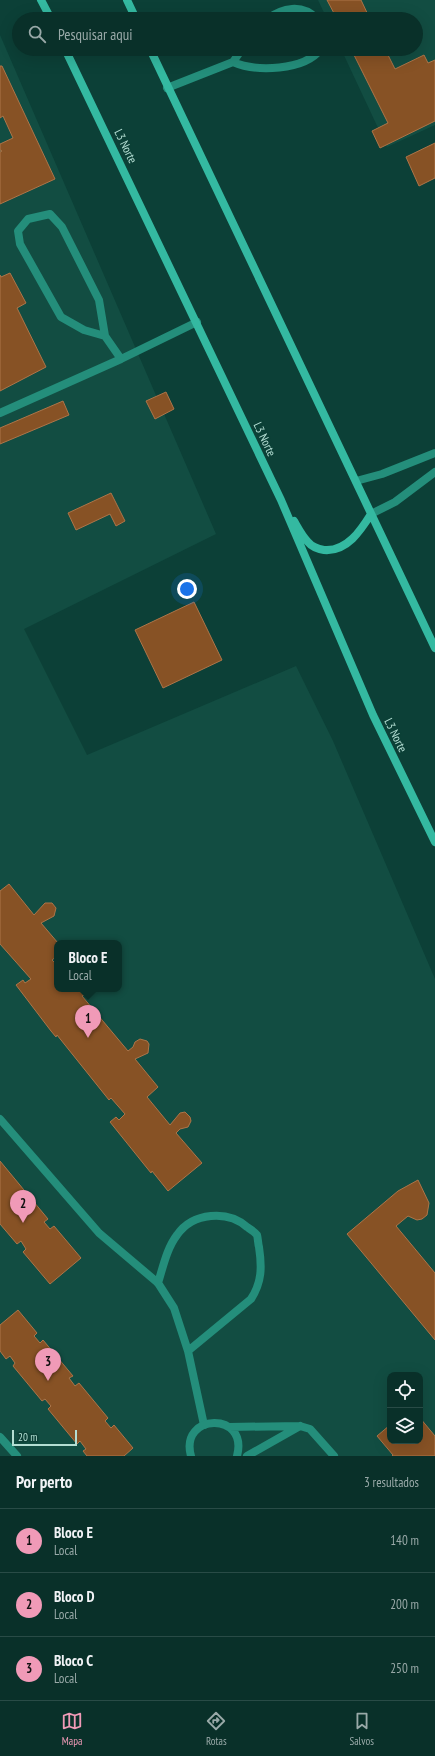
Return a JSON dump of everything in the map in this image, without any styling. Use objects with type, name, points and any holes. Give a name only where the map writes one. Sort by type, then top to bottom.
[{"type":"main road","points":[[41,0],[47,12]]},
{"type":"main road","points":[[127,0],[133,12]]},
{"type":"main road","name":"L3 Norte","points":[[68,56],[281,500],[373,714],[435,842]]},
{"type":"main road","points":[[153,56],[435,648]]},
{"type":"main road","points":[[281,500],[308,543],[322,550],[336,549],[346,545],[360,531],[371,514]]},
{"type":"street","points":[[288,0],[292,8]]},
{"type":"street","points":[[277,12],[292,8],[307,12]]},
{"type":"street","points":[[167,88],[233,62],[237,56]]},
{"type":"street","points":[[233,62],[243,66],[276,67],[308,60],[313,56]]},
{"type":"street","points":[[105,336],[84,330],[61,317],[20,244],[18,231],[28,219],[50,214],[62,227],[99,300],[105,336],[120,360]]},
{"type":"street","points":[[0,413],[120,360],[197,322]]},
{"type":"street","points":[[356,481],[382,474],[435,453]]},
{"type":"street","points":[[371,514],[396,502],[435,472]]},
{"type":"street","points":[[0,1119],[99,1233],[158,1283],[174,1308],[188,1351],[204,1425]]},
{"type":"street","points":[[158,1283],[168,1253],[177,1234],[190,1223],[205,1217],[228,1216],[240,1221],[257,1235],[261,1256],[261,1276],[257,1290],[251,1299],[188,1351]]},
{"type":"street","points":[[191,1456],[190,1443],[192,1436],[204,1425],[219,1423],[229,1427],[300,1426],[310,1430],[334,1456]]},
{"type":"street","points":[[247,1456],[300,1426]]},
{"type":"street","points":[[229,1427],[235,1433],[238,1440],[239,1448],[237,1456]]},
{"type":"street","points":[[0,1437],[17,1456]]},
{"type":"shaded area","points":[[318,0],[435,0],[435,125],[387,147],[344,56],[423,56],[423,12],[324,12]]},
{"type":"shaded area","points":[[0,35],[216,534],[24,629],[87,755],[296,666],[333,741],[435,979],[435,1456],[0,1456]]},
{"type":"building","points":[[327,0],[361,0],[367,12],[333,12]]},
{"type":"building","points":[[424,55],[428,63],[435,60],[435,121],[380,148],[372,131],[388,123],[354,56],[388,56],[395,69]]},
{"type":"building","points":[[0,66],[2,66],[55,179],[0,204],[0,152],[2,151],[0,150],[0,144],[13,138],[3,116],[0,118]]},
{"type":"building","points":[[435,143],[435,178],[419,186],[406,157]]},
{"type":"building","points":[[10,273],[26,303],[17,308],[46,367],[0,391],[0,275],[1,277]]},
{"type":"building","points":[[166,392],[174,409],[155,419],[146,401]]},
{"type":"building","points":[[63,401],[69,415],[0,444],[0,428]]},
{"type":"building","points":[[111,493],[125,521],[116,526],[110,514],[76,530],[68,513]]},
{"type":"building","points":[[194,602],[222,660],[163,688],[135,630]]},
{"type":"building","points":[[9,884],[34,915],[45,903],[52,903],[56,908],[54,916],[41,923],[55,940],[54,940],[54,958],[52,960],[54,962],[54,992],[90,992],[82,996],[128,1051],[133,1047],[135,1042],[140,1039],[147,1041],[149,1044],[148,1053],[135,1059],[158,1087],[147,1097],[170,1125],[180,1113],[185,1112],[190,1117],[191,1121],[188,1127],[180,1129],[176,1133],[202,1163],[168,1191],[152,1171],[151,1173],[110,1122],[116,1117],[119,1120],[125,1114],[111,1098],[109,1100],[57,1035],[56,1037],[51,1031],[16,985],[23,980],[25,983],[31,979],[0,944],[0,891]]},
{"type":"building","points":[[0,1161],[48,1219],[44,1222],[50,1229],[54,1226],[81,1258],[50,1284],[23,1252],[26,1249],[21,1241],[17,1244],[0,1224]]},
{"type":"building","points":[[418,1180],[429,1203],[427,1215],[422,1219],[417,1220],[408,1216],[396,1226],[435,1273],[435,1340],[347,1234],[398,1191]]},
{"type":"building","points":[[18,1310],[37,1333],[34,1336],[40,1343],[43,1340],[73,1376],[69,1378],[75,1386],[79,1383],[108,1418],[105,1421],[111,1428],[114,1425],[133,1448],[124,1456],[87,1456],[83,1451],[86,1449],[80,1441],[77,1444],[48,1409],[51,1406],[45,1399],[42,1401],[13,1366],[15,1363],[10,1356],[6,1359],[0,1351],[0,1325]]},
{"type":"building","points":[[423,1422],[435,1436],[435,1456],[392,1456],[393,1455],[377,1436],[387,1428],[387,1444],[423,1444]]},
{"type":"place","name":"Bloco E","points":[[88,1038]]},
{"type":"place","name":"Bloco D","points":[[23,1223]]},
{"type":"place","name":"Bloco C","points":[[48,1381]]}]
